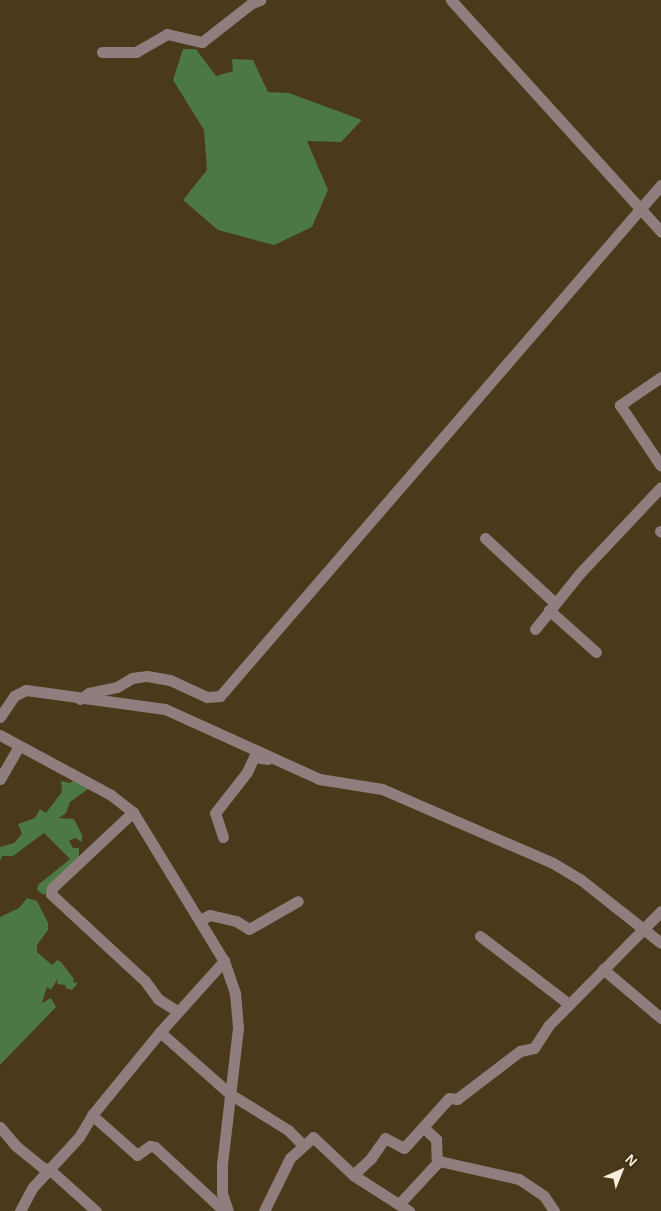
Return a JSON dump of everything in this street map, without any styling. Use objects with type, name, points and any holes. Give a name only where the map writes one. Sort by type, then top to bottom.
[{"type":"street","points":[[102,52],[136,52],[167,34],[202,42],[252,3],[260,0]]},
{"type":"street","points":[[452,0],[661,232]]},
{"type":"street","points":[[80,699],[88,693],[117,687],[132,678],[147,676],[170,680],[207,697],[220,696],[661,185]]},
{"type":"street","points":[[661,377],[620,405],[661,466]]},
{"type":"street","points":[[535,629],[584,567],[661,487]]},
{"type":"street","points":[[485,538],[596,652]]},
{"type":"street","points":[[0,717],[14,696],[26,690],[80,699],[152,705],[319,779],[382,789],[553,863],[580,879],[661,943]]},
{"type":"street","points":[[2,740],[19,746],[111,795],[132,812],[224,961],[235,992],[238,1022],[222,1165],[222,1210]]},
{"type":"street","points":[[0,780],[19,746]]},
{"type":"street","points":[[223,837],[215,813],[247,772],[254,757],[277,760]]},
{"type":"street","points":[[132,812],[52,888],[51,894],[145,981],[158,999],[177,1011]]},
{"type":"street","points":[[200,920],[210,916],[236,921],[249,929],[298,901]]},
{"type":"street","points":[[353,1175],[372,1158],[385,1138],[404,1148],[449,1098],[456,1099],[520,1051],[534,1048],[544,1031],[569,1004],[661,911]]},
{"type":"street","points":[[480,936],[569,1004]]},
{"type":"street","points":[[22,1210],[33,1187],[79,1137],[92,1115],[177,1011],[224,961]]},
{"type":"street","points":[[603,969],[661,1018]]},
{"type":"street","points":[[160,1032],[230,1094],[288,1130],[302,1144]]},
{"type":"street","points":[[92,1115],[137,1155],[150,1146],[155,1147],[222,1210]]},
{"type":"street","points":[[0,1127],[16,1146],[43,1168],[49,1169],[96,1211]]},
{"type":"street","points":[[398,1204],[436,1163],[436,1139],[423,1127]]},
{"type":"street","points":[[264,1211],[275,1191],[277,1181],[302,1144],[315,1137],[353,1175],[369,1188],[409,1211]]},
{"type":"street","points":[[436,1163],[475,1168],[509,1178],[520,1179],[544,1196],[554,1211]]},
{"type":"green space","points":[[183,49],[196,49],[216,76],[233,71],[232,59],[253,60],[268,92],[289,93],[362,120],[341,142],[307,141],[328,190],[312,227],[274,245],[218,230],[183,200],[207,170],[204,130],[173,80]]},
{"type":"green space","points":[[76,779],[92,786],[70,802],[66,813],[59,818],[74,819],[82,835],[82,842],[75,838],[69,841],[73,848],[79,848],[79,857],[44,895],[37,890],[38,885],[70,859],[44,833],[13,856],[2,856],[0,861],[0,847],[14,843],[22,834],[18,824],[35,818],[40,809],[46,813],[62,792],[61,781],[70,783]]},
{"type":"green space","points":[[27,898],[37,901],[48,923],[48,930],[37,945],[37,952],[52,965],[57,960],[61,962],[74,979],[73,982],[78,983],[72,990],[66,988],[65,985],[57,984],[58,978],[51,990],[47,987],[42,1003],[51,998],[56,1007],[0,1065],[0,917],[19,908]]}]
